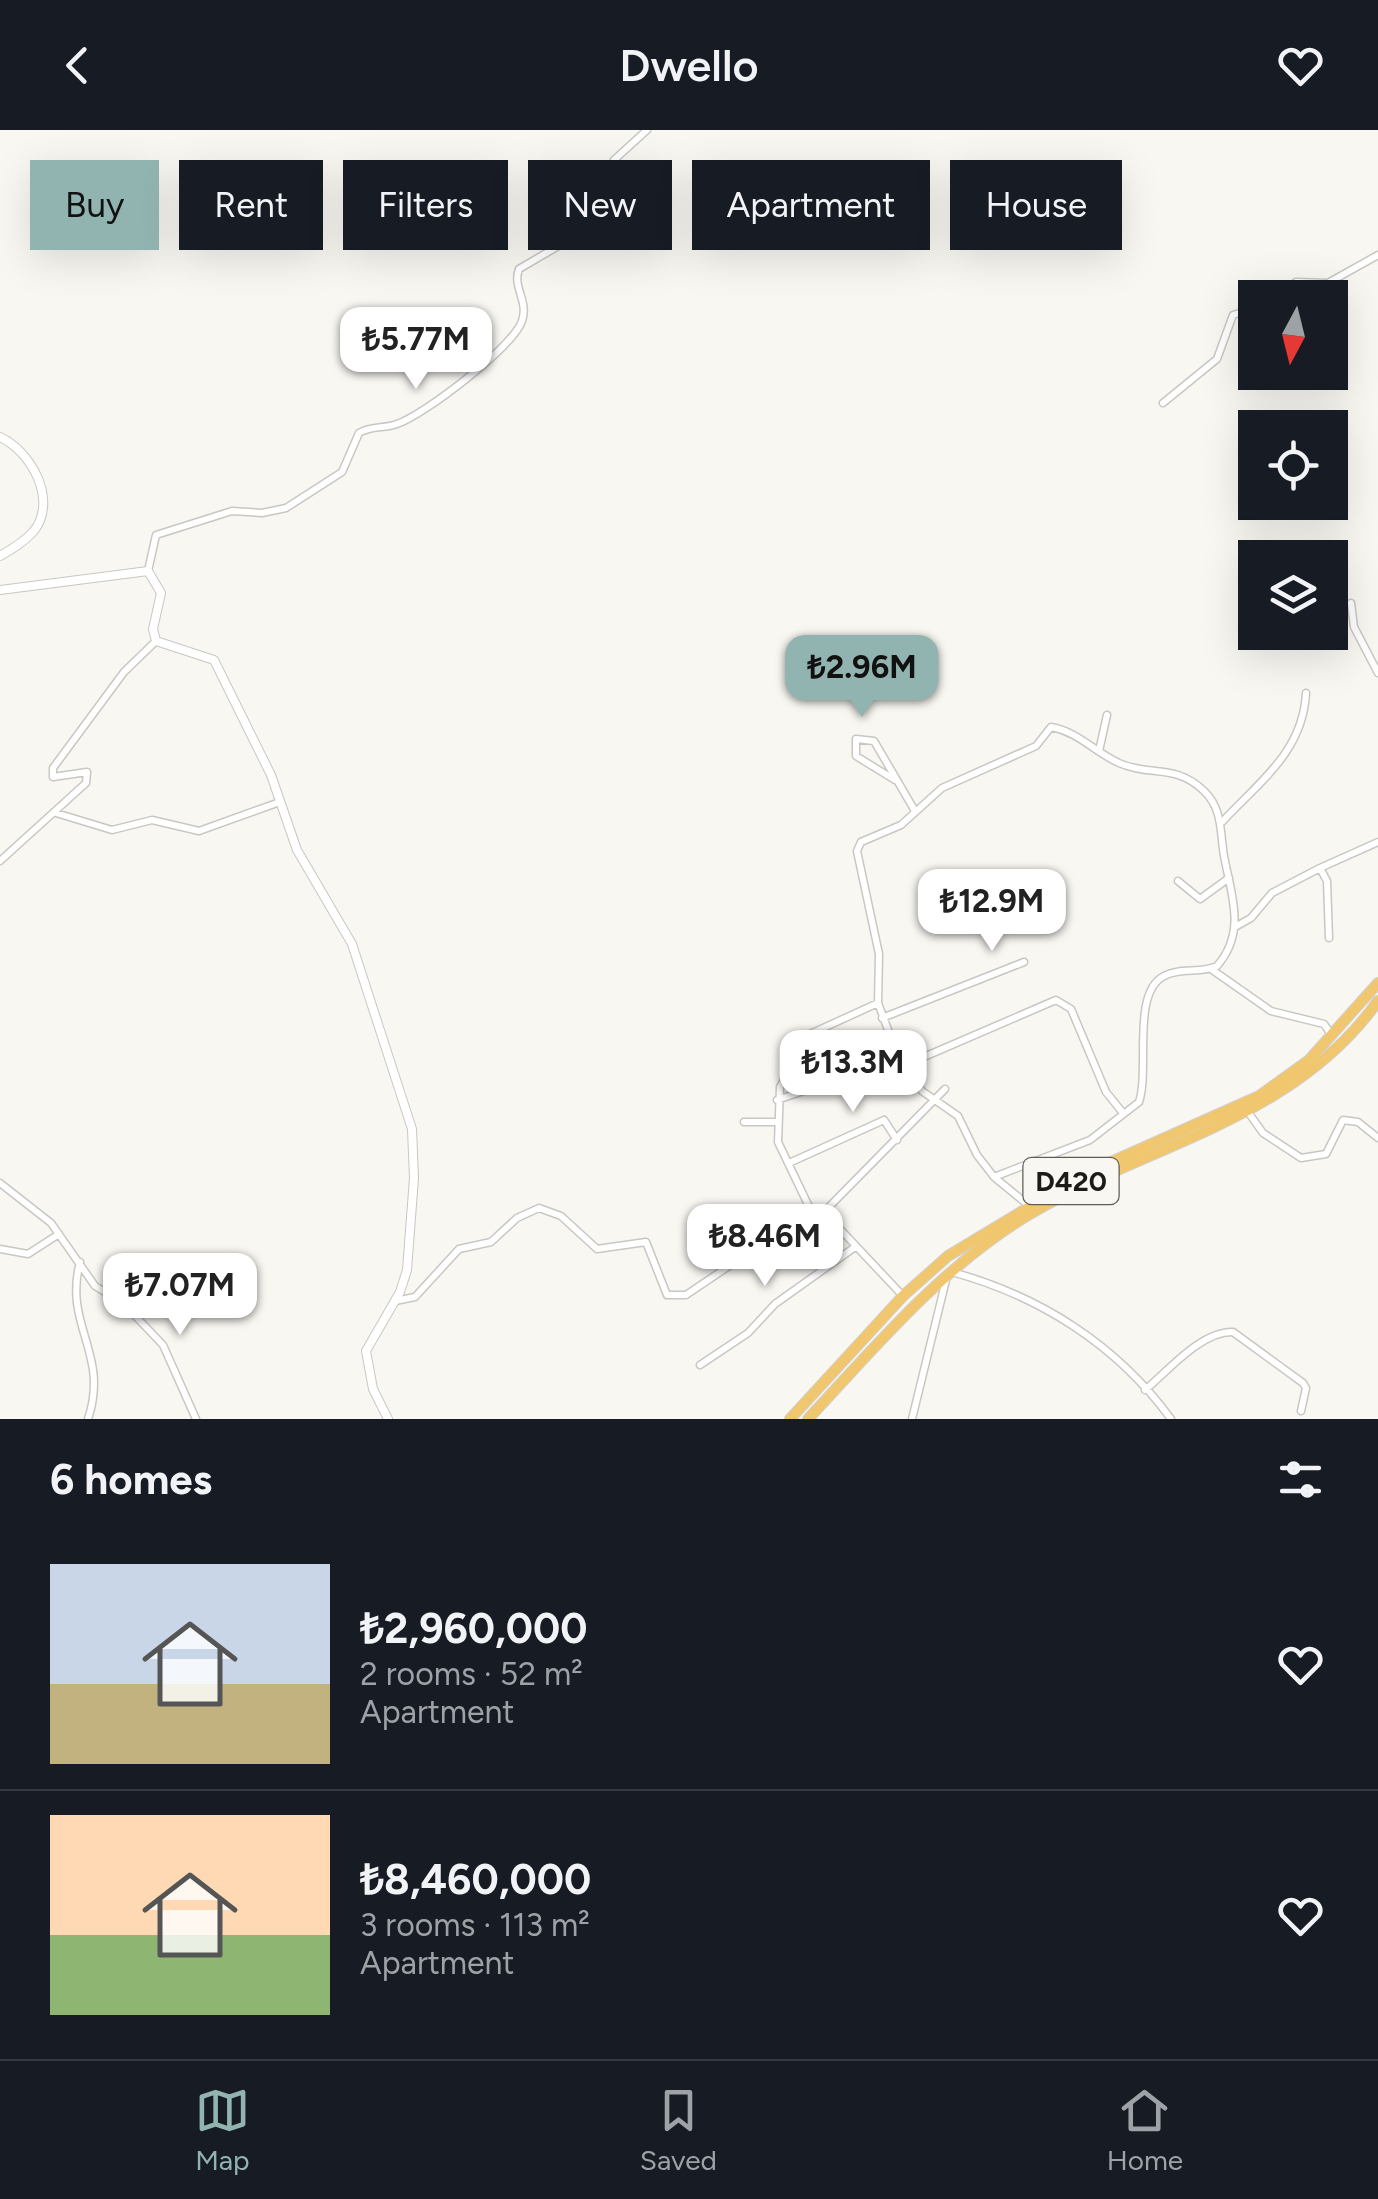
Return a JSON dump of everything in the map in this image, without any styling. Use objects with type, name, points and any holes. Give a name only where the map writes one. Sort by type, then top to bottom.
[{"type":"highway","name":"D420","points":[[790,1419],[903,1296],[948,1256],[1027,1204],[1084,1174],[1259,1096],[1333,1037],[1378,983]]},
{"type":"highway","name":"D420","points":[[808,1419],[950,1271],[1026,1216],[1088,1182],[1248,1112],[1316,1070],[1378,1000]]},
{"type":"street","points":[[156,641],[153,628],[161,592],[148,571],[156,535],[232,511],[274,512],[311,495],[345,468],[360,433],[408,418],[502,347],[524,318],[524,300],[516,278],[519,268],[578,235],[614,160],[647,130]]},
{"type":"street","points":[[1332,280],[1378,255]]},
{"type":"street","points":[[1163,403],[1217,358],[1233,315],[1238,313]]},
{"type":"street","points":[[0,437],[24,453],[43,505],[35,530],[0,556]]},
{"type":"street","points":[[0,590],[148,571]]},
{"type":"street","points":[[1351,603],[1354,627],[1378,673]]},
{"type":"street","points":[[156,641],[214,660],[271,775],[277,803],[300,856],[352,944],[410,1124],[414,1158],[407,1270],[395,1301],[366,1351],[373,1389],[388,1419]]},
{"type":"street","points":[[0,860],[56,813],[90,775],[80,772],[58,779],[53,777],[53,768],[124,672],[156,641]]},
{"type":"street","points":[[1221,823],[1290,749],[1302,722],[1306,693]]},
{"type":"street","points":[[1099,751],[1106,716]]},
{"type":"street","points":[[994,1177],[1090,1140],[1140,1102],[1144,1088],[1144,1017],[1152,987],[1162,976],[1211,969],[1228,953],[1234,928],[1236,911],[1221,823],[1209,795],[1180,775],[1126,766],[1074,734],[1052,727],[1036,746],[942,788],[901,824],[861,842],[857,851],[878,954],[878,1003],[903,1066],[936,1102],[958,1116],[977,1155],[994,1177],[1027,1204]]},
{"type":"street","points":[[894,780],[856,756],[856,740],[874,741],[915,811]]},
{"type":"street","points":[[56,813],[112,830],[152,820],[199,831],[277,803]]},
{"type":"street","points":[[1234,928],[1250,918],[1272,893],[1378,842]]},
{"type":"street","points":[[1320,868],[1327,881],[1329,938]]},
{"type":"street","points":[[1178,880],[1200,899],[1230,877]]},
{"type":"street","points":[[882,1018],[1024,962]]},
{"type":"street","points":[[1211,969],[1271,1011],[1324,1024],[1333,1037]]},
{"type":"street","points":[[777,1100],[857,1073],[903,1066],[1061,1000],[1071,1009],[1106,1092],[1123,1114]]},
{"type":"street","points":[[813,1215],[778,1142],[777,1100],[784,1076],[806,1048],[810,1034],[878,1003]]},
{"type":"street","points":[[395,1301],[411,1299],[459,1249],[491,1242],[532,1210],[555,1212],[597,1249],[646,1242],[653,1268],[673,1298],[706,1283],[778,1232],[824,1212],[945,1089]]},
{"type":"street","points":[[1248,1112],[1263,1133],[1301,1158],[1326,1154],[1343,1120],[1358,1122],[1378,1138]]},
{"type":"street","points":[[789,1164],[884,1120],[897,1140]]},
{"type":"street","points":[[744,1122],[776,1122]]},
{"type":"street","points":[[0,1183],[59,1234],[95,1286],[124,1304],[163,1345],[196,1419]]},
{"type":"street","points":[[824,1212],[903,1296]]},
{"type":"street","points":[[0,1249],[28,1254],[59,1234]]},
{"type":"street","points":[[700,1365],[748,1333],[775,1304],[855,1247]]},
{"type":"street","points":[[80,1262],[75,1300],[96,1372],[88,1419]]},
{"type":"street","points":[[912,1419],[937,1304],[950,1271],[1009,1289],[1076,1324],[1171,1419]]},
{"type":"street","points":[[1144,1390],[1194,1348],[1223,1332],[1234,1332],[1302,1382],[1306,1388],[1300,1411]]}]
